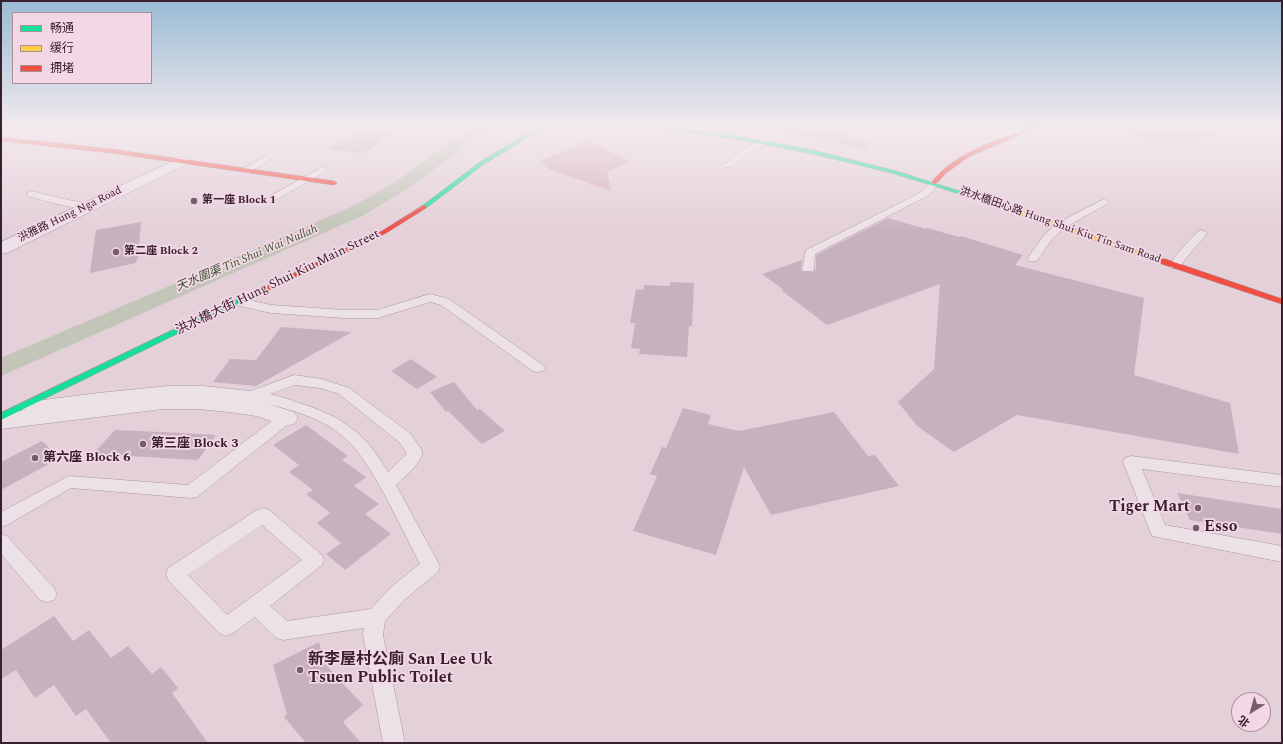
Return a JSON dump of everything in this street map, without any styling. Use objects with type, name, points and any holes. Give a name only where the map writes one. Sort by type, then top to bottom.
[{"type":"street","name":"洪雅路 Hung Nga Road","points":[[1,249],[179,162]]},
{"type":"street","points":[[193,162],[334,183]]},
{"type":"street","name":"洪水橋大街 Hung Shui Kiu Main Street","points":[[1,417],[384,232],[419,211],[484,162]]},
{"type":"street","name":"洪水橋田心路 Hung Shui Kiu Tin Sam Road","points":[[857,162],[934,182],[1282,302]]},
{"type":"street","points":[[934,182],[939,173],[956,162]]},
{"type":"street","points":[[1,421],[170,401],[197,401],[229,404],[259,409],[286,418]]},
{"type":"lane","points":[[246,170],[261,162]]},
{"type":"lane","points":[[728,165],[732,162]]},
{"type":"lane","points":[[274,197],[322,170]]},
{"type":"lane","points":[[808,269],[810,252],[926,193],[934,182]]},
{"type":"lane","points":[[31,194],[89,206]]},
{"type":"lane","points":[[1033,259],[1048,237],[1060,226],[1104,202]]},
{"type":"lane","points":[[1175,266],[1181,256],[1202,233]]},
{"type":"lane","points":[[239,302],[271,309],[345,314],[378,314],[430,298],[445,302],[538,368]]},
{"type":"lane","points":[[253,395],[294,380],[322,384],[344,391],[405,438],[414,451],[414,456],[408,464],[387,483]]},
{"type":"lane","points":[[20,408],[170,390],[206,390],[271,398],[299,407],[321,416],[340,427],[357,440],[379,468],[431,566],[398,593],[376,617],[374,635],[394,743]]},
{"type":"lane","points":[[1,520],[69,482],[191,492],[286,418]]},
{"type":"lane","points":[[1282,481],[1131,462],[1158,531],[1282,554]]},
{"type":"lane","points":[[263,515],[315,560],[256,604],[226,628],[175,574],[263,515]]},
{"type":"lane","points":[[1,541],[47,594]]},
{"type":"lane","points":[[256,604],[283,631],[376,617]]},
{"type":"shaded area","points":[[542,162],[630,162],[607,171],[611,191],[548,169]]},
{"type":"water","name":"天水圍渠 Tin Shui Wai Nullah","points":[[423,162],[445,162],[415,184],[364,215],[1,376],[1,358],[357,204],[398,180]]},
{"type":"building","points":[[888,218],[926,229],[927,228],[959,237],[961,236],[1023,255],[1015,265],[1144,298],[1134,375],[1230,403],[1239,454],[1017,415],[954,452],[917,426],[898,402],[934,369],[940,284],[827,325],[762,274],[802,260],[801,270],[804,272],[813,272],[816,269],[816,255]]},
{"type":"building","name":"第二座 Block 2","points":[[141,222],[138,258],[136,263],[90,273],[96,230]]},
{"type":"building","points":[[670,282],[694,283],[692,326],[689,326],[687,357],[639,354],[640,349],[631,348],[635,323],[630,323],[636,289],[643,290],[644,285],[670,286]]},
{"type":"building","points":[[281,327],[352,332],[256,386],[213,382],[230,359],[256,360]]},
{"type":"building","points":[[411,359],[437,377],[417,389],[391,371]]},
{"type":"building","points":[[454,382],[477,410],[480,409],[505,431],[482,444],[448,411],[446,412],[430,392]]},
{"type":"building","points":[[683,408],[711,415],[708,424],[739,431],[834,412],[868,456],[875,455],[899,486],[771,515],[744,467],[716,555],[633,531],[657,476],[650,474],[662,447],[666,448]]},
{"type":"building","points":[[306,425],[348,456],[342,460],[366,477],[354,486],[379,504],[365,514],[391,534],[345,570],[326,554],[341,543],[317,523],[330,513],[306,494],[313,490],[289,472],[299,465],[273,445]]},
{"type":"building","points":[[115,430],[216,435],[198,460],[93,454]]},
{"type":"building","name":"第六座 Block 6","points":[[42,441],[60,458],[1,490],[1,462]]},
{"type":"building","points":[[1177,493],[1282,509],[1282,534],[1190,520]]},
{"type":"building","points":[[54,616],[73,641],[89,630],[111,658],[128,646],[152,674],[161,667],[178,688],[172,693],[208,743],[111,743],[86,709],[76,716],[54,685],[35,698],[16,670],[1,679],[1,650]]},
{"type":"building","points":[[319,642],[325,664],[363,705],[343,722],[361,743],[306,743],[284,717],[287,714],[273,665]]},
{"type":"traffic: fast","points":[[424,207],[484,162]]},
{"type":"traffic: fast","points":[[857,162],[975,197]]},
{"type":"traffic: fast","points":[[1,417],[240,301]]},
{"type":"traffic: slow","points":[[975,197],[1162,261]]},
{"type":"traffic: jam","points":[[186,162],[334,183]]},
{"type":"traffic: jam","points":[[934,183],[944,172],[957,162]]},
{"type":"traffic: jam","points":[[240,301],[384,232],[424,207]]},
{"type":"traffic: jam","points":[[1162,261],[1282,302]]},
{"type":"place","name":"第一座 Block 1","points":[[194,201]]},
{"type":"place","name":"第二座 Block 2","points":[[116,252]]},
{"type":"place","name":"第三座 Block 3","points":[[143,444]]},
{"type":"place","name":"第六座 Block 6","points":[[35,458]]},
{"type":"place","name":"Tiger Mart","points":[[1198,508]]},
{"type":"place","name":"Esso","points":[[1196,528]]},
{"type":"place","name":"新李屋村公廁 San Lee Uk Tsuen Public Toilet","points":[[300,670]]}]
